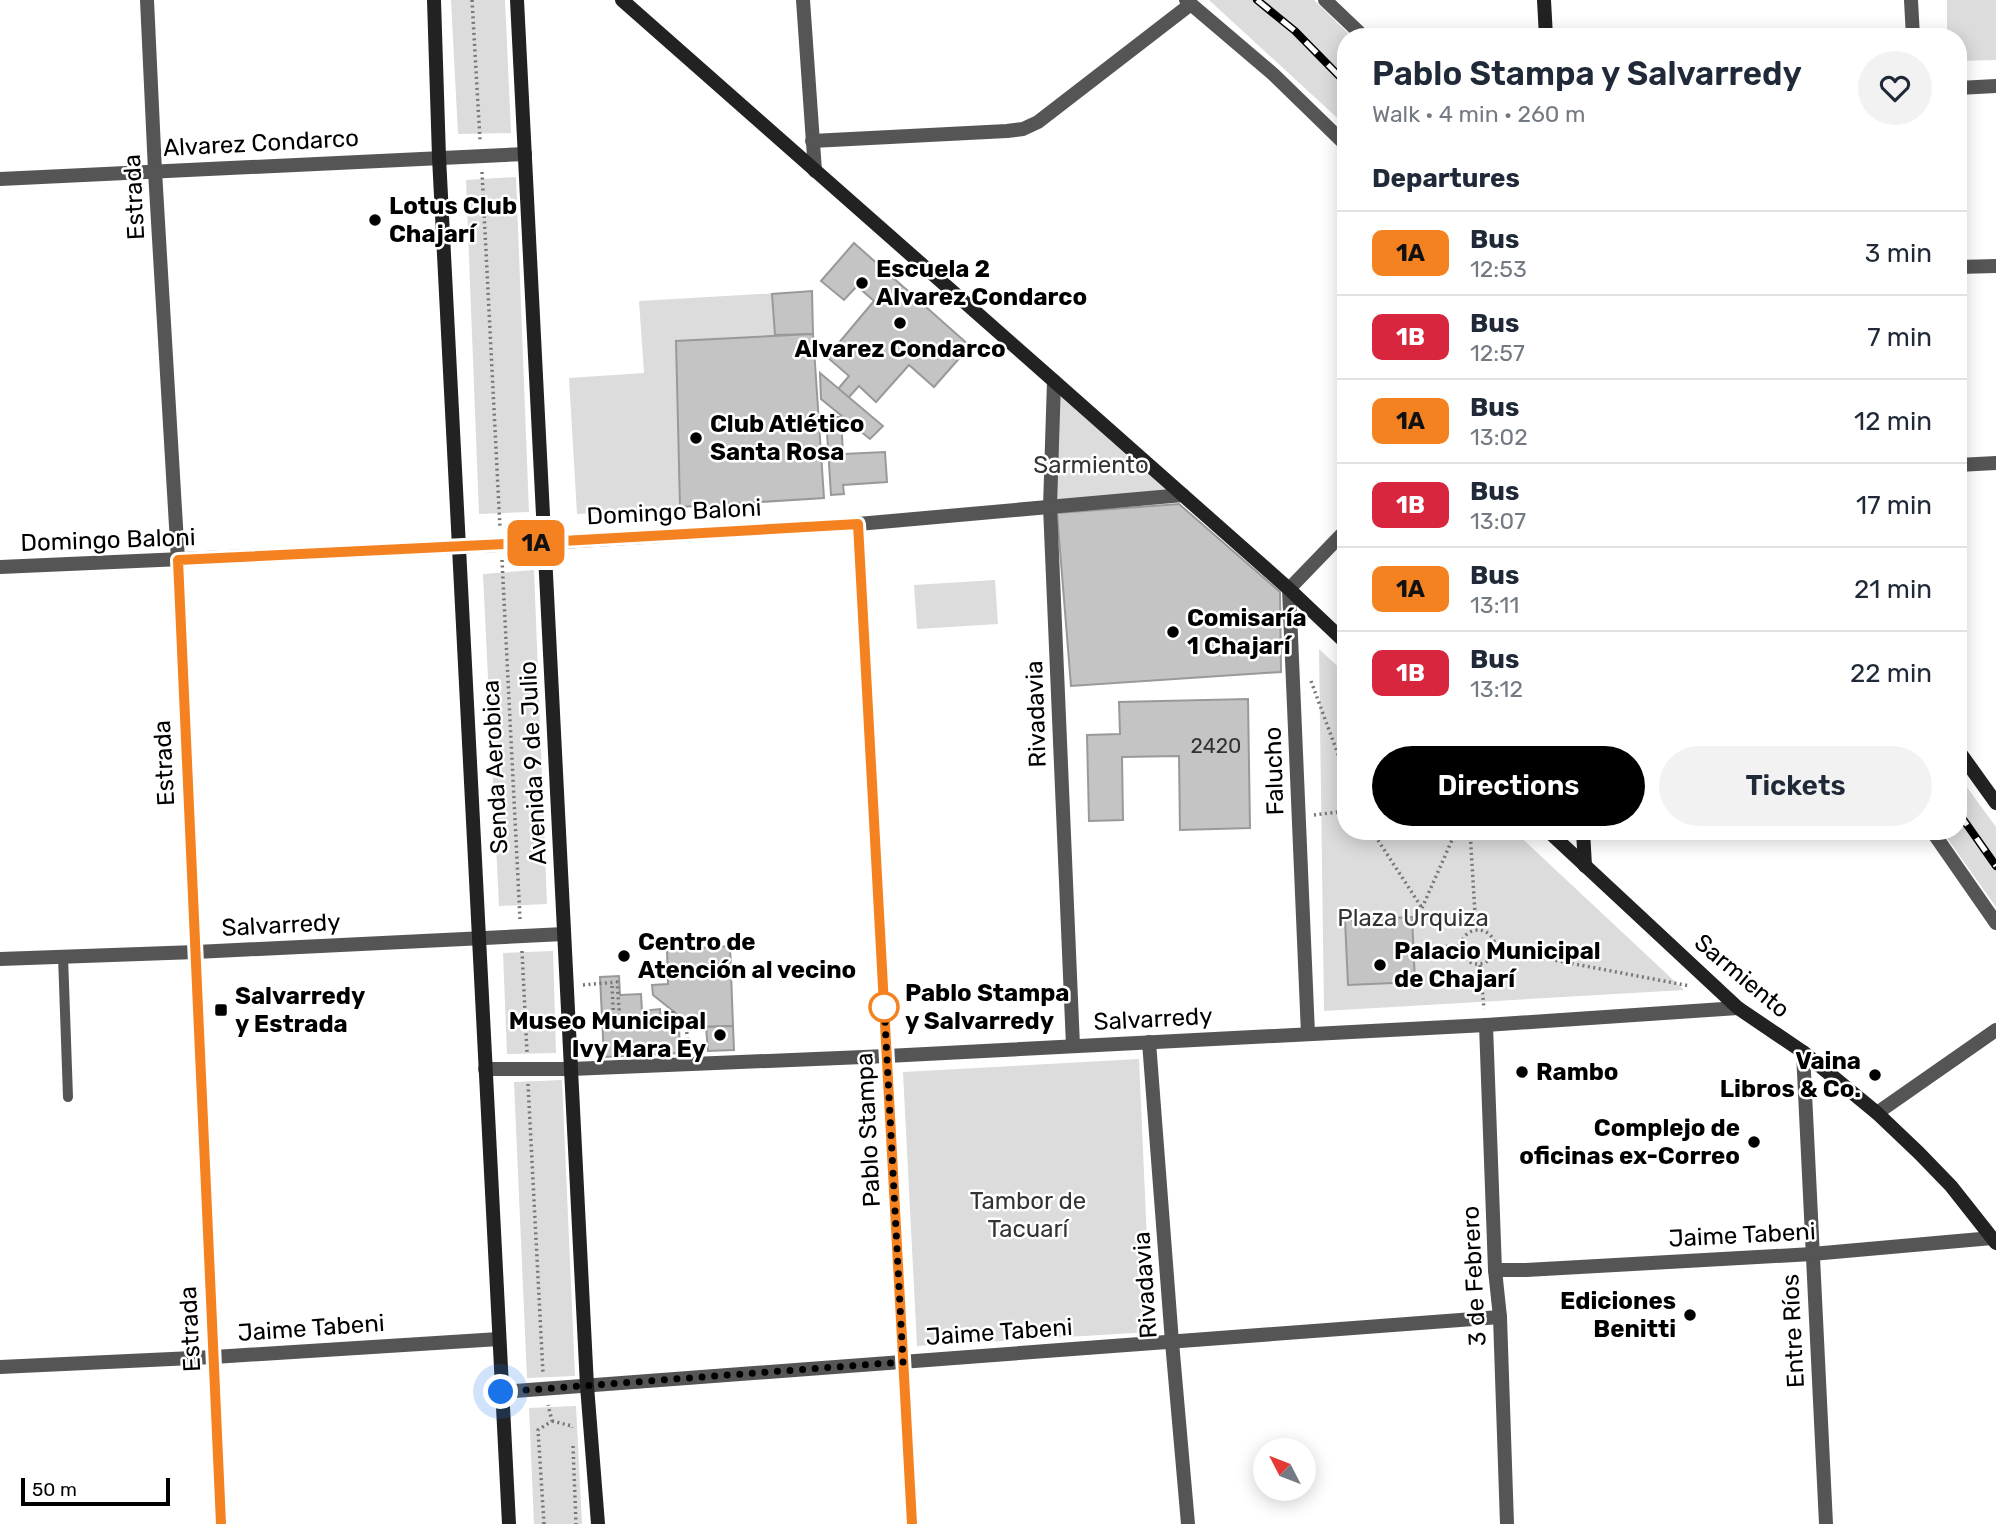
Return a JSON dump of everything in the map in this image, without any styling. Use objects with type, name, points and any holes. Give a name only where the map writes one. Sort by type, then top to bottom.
[{"type":"main road","points":[[434,0],[439,157],[509,1524]]},
{"type":"main road","name":"Avenida 9 de Julio","points":[[517,0],[587,1386],[598,1524]]},
{"type":"main road","points":[[622,0],[1337,634]]},
{"type":"main road","points":[[1544,0],[1546,28]]},
{"type":"main road","points":[[1967,763],[1996,803]]},
{"type":"main road","name":"Sarmiento","points":[[1558,840],[1738,1008],[1803,1052],[1877,1113],[1951,1186],[1994,1240]]},
{"type":"main road","points":[[1584,840],[1585,866]]},
{"type":"street","name":"Estrada","points":[[147,0],[178,560],[221,1524]]},
{"type":"street","points":[[803,0],[815,171]]},
{"type":"street","points":[[1325,0],[1355,28]]},
{"type":"street","points":[[1910,0],[1912,28]]},
{"type":"street","points":[[812,141],[1023,129],[1038,122],[1189,2],[1273,74],[1337,136]]},
{"type":"street","points":[[1967,88],[1996,86]]},
{"type":"street","name":"Alvarez Condarco","points":[[0,179],[525,154]]},
{"type":"street","points":[[1967,267],[1996,266]]},
{"type":"street","name":"Rivadavia","points":[[1054,381],[1050,507],[1073,1046]]},
{"type":"street","points":[[1967,465],[1996,463]]},
{"type":"street","name":"Domingo Baloni","points":[[0,567],[501,545],[858,524],[1183,495]]},
{"type":"street","name":"Pablo Stampa","points":[[858,524],[912,1524]]},
{"type":"street","points":[[1289,589],[1337,539]]},
{"type":"street","name":"Falucho","points":[[1289,589],[1308,1034]]},
{"type":"street","points":[[1938,840],[1996,923]]},
{"type":"street","name":"Salvarredy","points":[[0,959],[564,934]]},
{"type":"street","name":"Salvarredy","points":[[485,1069],[571,1069],[887,1056],[1486,1025],[1738,1008]]},
{"type":"street","name":"3 de Febrero","points":[[1486,1025],[1507,1524]]},
{"type":"street","points":[[1877,1113],[1996,1030]]},
{"type":"street","name":"Rivadavia","points":[[1149,1042],[1188,1524]]},
{"type":"street","name":"Entre Ríos","points":[[1803,1052],[1826,1524]]},
{"type":"street","name":"Jaime Tabeni","points":[[1495,1270],[1812,1254],[1994,1240]]},
{"type":"street","name":"Jaime Tabeni","points":[[501,1392],[1500,1317]]},
{"type":"street","name":"Jaime Tabeni","points":[[0,1367],[499,1339]]},
{"type":"lane","points":[[63,956],[68,1097]]},
{"type":"path","name":"Senda Aerobica","points":[[472,0],[544,1389],[552,1421]]},
{"type":"path","points":[[1308,674],[1337,752]]},
{"type":"path","points":[[1298,817],[1337,812]]},
{"type":"path","points":[[1378,840],[1422,908],[1452,840]]},
{"type":"path","points":[[1471,840],[1476,930]]},
{"type":"path","points":[[1476,930],[1486,932],[1494,939],[1496,949],[1491,960],[1480,965],[1470,963],[1463,956],[1461,946],[1469,933],[1476,930]]},
{"type":"path","points":[[1413,948],[1461,946]]},
{"type":"path","points":[[1496,949],[1720,992]]},
{"type":"path","points":[[1480,965],[1486,1025]]},
{"type":"path","points":[[600,984],[617,982],[620,1020],[673,1017],[686,1027],[690,1064]]},
{"type":"path","points":[[612,986],[614,1024],[658,1021]]},
{"type":"path","points":[[673,1011],[673,1017]]},
{"type":"path","points":[[627,1017],[627,1023]]},
{"type":"path","points":[[544,1524],[538,1430],[552,1421],[572,1426],[576,1524]]},
{"type":"green space","points":[[451,0],[505,0],[511,133],[458,134]]},
{"type":"green space","points":[[1209,0],[1314,0],[1343,28],[1337,28],[1337,118]]},
{"type":"green space","points":[[1947,0],[1996,0],[1996,60],[1967,61],[1967,28],[1947,28]]},
{"type":"green space","points":[[516,177],[529,512],[479,514],[466,180]]},
{"type":"green space","name":"Club Atlético Santa Rosa","points":[[812,291],[824,498],[577,514],[569,378],[644,373],[639,301]]},
{"type":"green space","name":"Sarmiento","points":[[1058,389],[1174,491],[1055,502]]},
{"type":"green space","points":[[534,570],[547,904],[499,906],[483,574]]},
{"type":"green space","points":[[995,580],[998,624],[917,629],[914,585]]},
{"type":"green space","name":"Plaza Urquiza","points":[[1319,649],[1337,666],[1337,840],[1524,840],[1684,990],[1324,1011]]},
{"type":"green space","points":[[1967,787],[1996,827],[1996,907],[1948,840],[1967,840]]},
{"type":"green space","points":[[553,951],[556,1053],[507,1054],[503,953]]},
{"type":"green space","name":"Tambor de Tacuarí","points":[[1139,1059],[1151,1332],[917,1346],[903,1072]]},
{"type":"green space","points":[[562,1080],[575,1376],[527,1378],[514,1082]]},
{"type":"green space","points":[[576,1406],[582,1524],[534,1524],[529,1408]]},
{"type":"building","name":"Alvarez Condarco","points":[[854,243],[970,346],[934,387],[909,365],[876,402],[859,386],[848,398],[838,389],[849,376],[827,357],[874,301],[857,286],[844,300],[821,281]]},
{"type":"building","points":[[812,291],[813,334],[775,335],[772,294]]},
{"type":"building","name":"Club Atlético Santa Rosa","points":[[813,334],[824,498],[680,507],[676,341]]},
{"type":"building","points":[[820,373],[883,426],[870,439],[821,399]]},
{"type":"building","points":[[826,417],[841,417],[843,454],[885,452],[887,482],[843,485],[844,494],[831,495]]},
{"type":"building","name":"Comisaría 1 Chajarí","points":[[1179,504],[1280,592],[1281,672],[1071,686],[1057,513]]},
{"type":"building","points":[[1248,699],[1250,828],[1180,830],[1179,756],[1122,757],[1123,820],[1089,821],[1087,735],[1120,734],[1119,702]]},
{"type":"building","name":"Palacio Municipal de Chajarí","points":[[1412,917],[1415,982],[1348,985],[1345,920]]},
{"type":"building","points":[[730,946],[733,1026],[693,1027],[653,995],[652,985],[668,984],[667,950]]},
{"type":"building","points":[[619,976],[620,995],[641,994],[642,1011],[660,1009],[661,1026],[679,1025],[680,1053],[604,1057],[600,977]]},
{"type":"building","name":"Museo Municipal Ivy Mara Ey","points":[[733,1026],[734,1050],[708,1051],[706,1027]]},
{"type":"railway","points":[[1257,0],[1295,31],[1337,74]]},
{"type":"railway","points":[[1967,825],[1996,866]]},
{"type":"bus line","name":"1A","points":[[221,1524],[178,560],[858,524],[912,1524]]},
{"type":"place","name":"Lotus Club Chajarí","points":[[375,220]]},
{"type":"place","name":"Escuela 2 Alvarez Condarco","points":[[862,283]]},
{"type":"place","name":"Alvarez Condarco","points":[[900,323]]},
{"type":"place","name":"Club Atlético Santa Rosa","points":[[696,438]]},
{"type":"place","name":"Comisaría 1 Chajarí","points":[[1173,632]]},
{"type":"place","name":"Centro de Atención al vecino","points":[[624,956]]},
{"type":"place","name":"Palacio Municipal de Chajarí","points":[[1380,965]]},
{"type":"place","name":"Pablo Stampa y Salvarredy","points":[[884,1007]]},
{"type":"place","name":"Salvarredy y Estrada","points":[[221,1010]]},
{"type":"place","name":"Museo Municipal Ivy Mara Ey","points":[[720,1035]]},
{"type":"place","name":"Rambo","points":[[1522,1072]]},
{"type":"place","name":"Vaina Libros & Co.","points":[[1875,1075]]},
{"type":"place","name":"Complejo de oficinas ex-Correo","points":[[1754,1142]]},
{"type":"place","name":"Ediciones Benitti","points":[[1690,1315]]},
{"type":"route","points":[[501,1392],[903,1362],[884,1002],[884,1007]]}]
